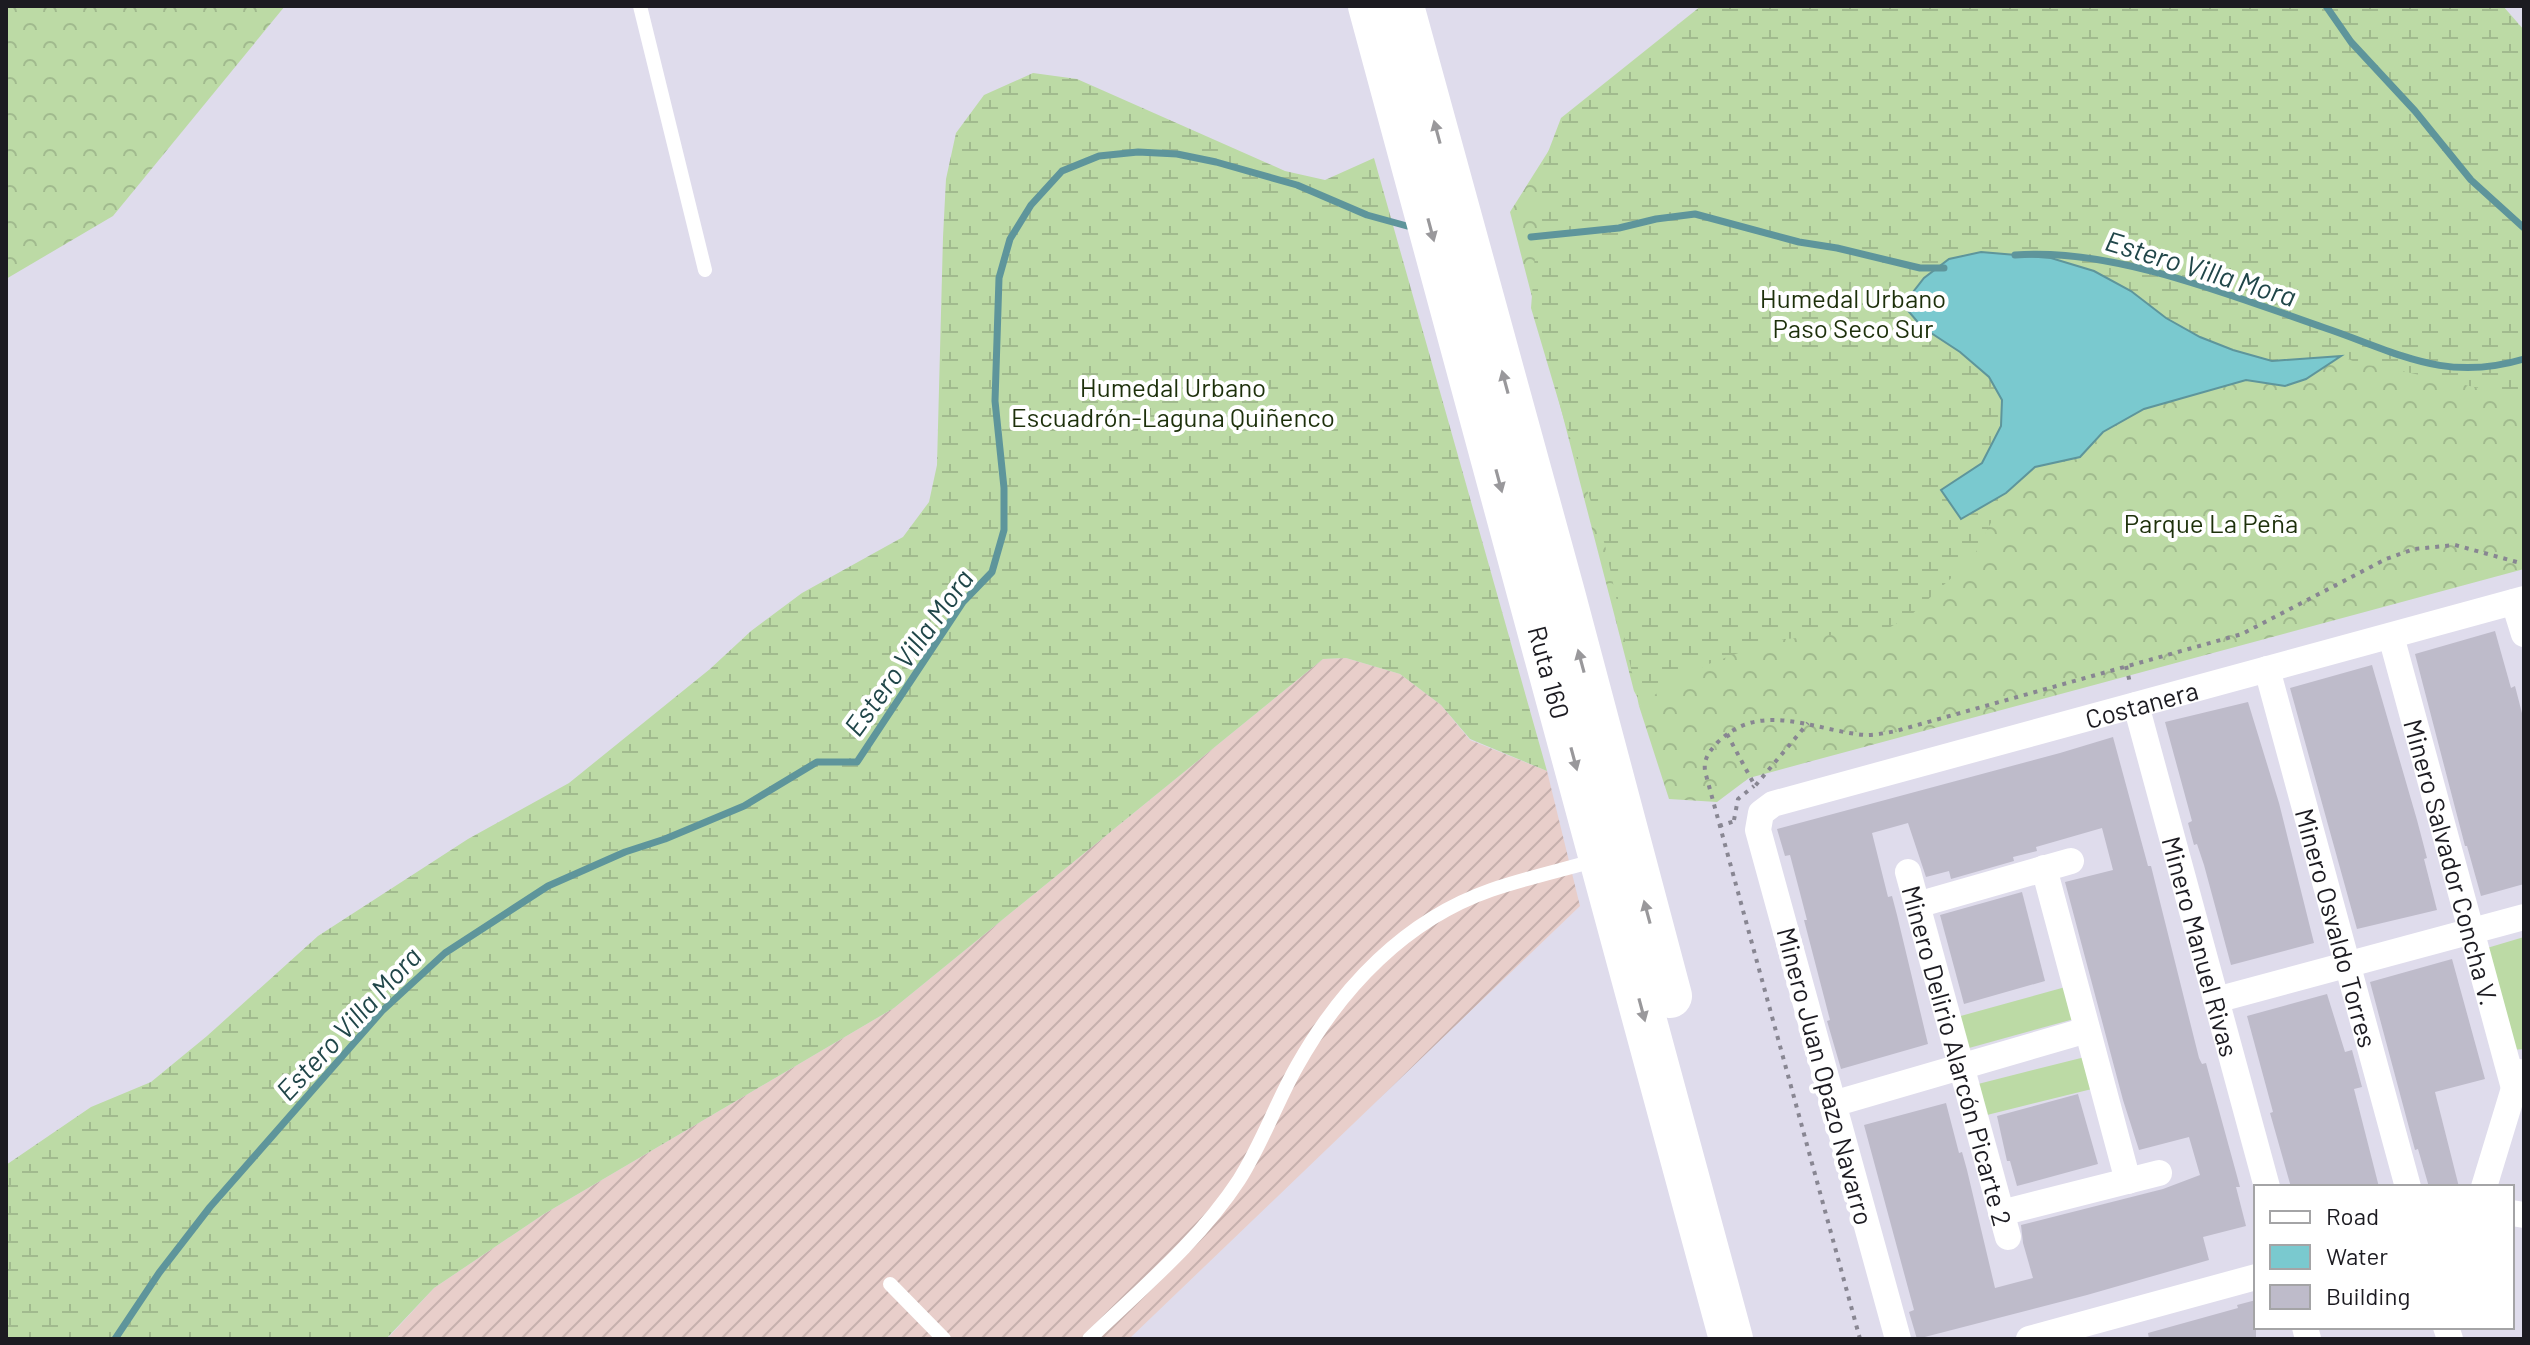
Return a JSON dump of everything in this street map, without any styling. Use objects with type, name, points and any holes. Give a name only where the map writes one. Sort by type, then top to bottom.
[{"type":"highway","name":"Ruta 160","points":[[1370,6],[1731,1339]]},
{"type":"highway","name":"Ruta 160","points":[[1402,6],[1559,578],[1762,1339]]},
{"type":"street","points":[[2519,600],[2524,634]]},
{"type":"street","name":"Costanera","points":[[1761,813],[1773,804],[2133,694],[2267,669],[2519,600]]},
{"type":"street","name":"Minero Salvador Concha V.","points":[[2391,636],[2514,1088]]},
{"type":"street","name":"Minero Osvaldo Torres","points":[[2267,669],[2407,1185]]},
{"type":"street","name":"Minero Manuel Rivas","points":[[2133,694],[2266,1185]]},
{"type":"street","name":"Minero Juan Opazo Navarro","points":[[1761,813],[1758,830],[1898,1339]]},
{"type":"street","points":[[1917,905],[2071,861]]},
{"type":"street","points":[[2044,868],[2128,1181],[2159,1173]]},
{"type":"street","name":"Minero Delirio Alarcón Picarte 2","points":[[1908,872],[2005,1225],[2128,1181]]},
{"type":"street","points":[[2216,1000],[2524,917]]},
{"type":"street","points":[[1833,1104],[2087,1030]]},
{"type":"street","points":[[2485,1185],[2524,1057]]},
{"type":"street","points":[[2029,1339],[2254,1278]]},
{"type":"lane","points":[[640,6],[705,270]]},
{"type":"lane","points":[[1089,1339],[1182,1249],[1222,1203],[1255,1151],[1311,1042],[1369,968],[1414,930],[1465,901],[1491,890],[1601,859]]},
{"type":"lane","points":[[890,1284],[944,1339]]},
{"type":"path","points":[[1860,1339],[1719,826],[1704,763],[1710,750],[1739,727],[1762,721],[1791,720],[1863,735],[1882,734],[2242,634],[2386,559],[2414,549],[2455,545],[2524,564]]},
{"type":"path","points":[[2126,666],[2133,694]]},
{"type":"path","points":[[1755,786],[1809,723]]},
{"type":"path","points":[[1727,734],[1755,786]]},
{"type":"path","points":[[1719,826],[1735,821],[1738,799],[1748,789],[1770,782]]},
{"type":"shaded area","points":[[1346,658],[1400,674],[1441,705],[1470,740],[1547,771],[1580,906],[1129,1339],[387,1339],[434,1288],[544,1214],[894,1008],[1323,659]]},
{"type":"green space","points":[[6,6],[285,6],[113,216],[6,279]]},
{"type":"green space","name":"Humedal Urbano Paso Seco Sur","points":[[1701,6],[2503,6],[2524,30],[2524,398],[2379,366],[2362,365],[2341,356],[2272,361],[2233,350],[2200,337],[2166,318],[2131,291],[2094,271],[2051,259],[1981,252],[1950,259],[1960,352],[1989,377],[2002,400],[2001,426],[1982,463],[1941,490],[1961,519],[2006,493],[1973,558],[1910,616],[1885,630],[1774,640],[1677,679],[1639,706],[1605,545],[1531,308],[1542,168],[1561,118]]},
{"type":"green space","name":"Humedal Urbano Paso Seco Sur","points":[[2524,39],[2524,569],[1749,778],[1717,802],[1669,799],[1639,706],[1641,704],[1634,691],[1510,212],[1551,147]]},
{"type":"green space","name":"Humedal Urbano Escuadrón-Laguna Quiñenco","points":[[1033,73],[1077,79],[1285,171],[1325,180],[1374,158],[1547,771],[1470,739],[1441,705],[1400,674],[1346,658],[1323,659],[894,1008],[544,1214],[434,1288],[386,1339],[6,1339],[6,1165],[91,1107],[151,1082],[318,936],[468,839],[569,783],[710,669],[751,631],[802,593],[903,537],[929,502],[937,465],[946,179],[956,133],[984,95]]},
{"type":"green space","points":[[2524,937],[2524,1049],[2511,1050],[2487,948]]},
{"type":"green space","points":[[2069,986],[2074,1019],[1969,1048],[1957,1017]]},
{"type":"green space","points":[[2085,1057],[2096,1088],[1983,1116],[1978,1084]]},
{"type":"water","points":[[1981,252],[2051,258],[2094,271],[2131,291],[2166,318],[2200,337],[2233,350],[2272,361],[2341,356],[2306,379],[2285,386],[2246,380],[2144,409],[2103,432],[2080,457],[2035,467],[2006,493],[1961,519],[1941,490],[1982,463],[2001,426],[2002,400],[1989,377],[1960,352],[1922,327],[1903,305],[1924,278],[1949,259]]},
{"type":"building","points":[[2495,631],[2524,721],[2524,884],[2481,896],[2415,654]]},
{"type":"building","points":[[2372,665],[2417,820],[2437,910],[2357,929],[2290,688]]},
{"type":"building","points":[[2248,702],[2279,803],[2314,943],[2231,965],[2204,865],[2188,823],[2192,821],[2165,722]]},
{"type":"building","points":[[2113,737],[2148,866],[2151,866],[2199,1058],[2202,1064],[2206,1063],[2240,1187],[2236,1187],[2246,1226],[2203,1237],[2209,1260],[1917,1339],[1909,1312],[1914,1310],[1864,1125],[1946,1103],[1959,1153],[1962,1152],[1967,1170],[1995,1288],[2033,1278],[2021,1225],[2163,1189],[2200,1175],[2189,1137],[2139,1150],[2123,1100],[2065,882],[2113,870],[2102,828],[2036,847],[2037,851],[2013,857],[2014,861],[1951,879],[1949,871],[1926,877],[1908,823],[1872,833],[1888,897],[1892,896],[1928,1044],[1841,1069],[1827,1021],[1830,1020],[1790,855],[1785,856],[1777,829]]},
{"type":"building","points":[[2022,892],[2045,981],[1964,1004],[1940,915]]},
{"type":"building","points":[[2452,959],[2485,1079],[2435,1092],[2458,1185],[2428,1185],[2418,1149],[2415,1150],[2370,982]]},
{"type":"building","points":[[2327,994],[2345,1052],[2352,1050],[2362,1087],[2354,1089],[2378,1185],[2290,1185],[2247,1016]]},
{"type":"building","points":[[2078,1094],[2098,1164],[2017,1186],[2010,1161],[2007,1161],[1997,1116]]},
{"type":"building","points":[[2254,1301],[2256,1339],[2149,1339],[2148,1333],[2238,1308],[2237,1305]]},
{"type":"waterway","points":[[2326,6],[2351,42],[2415,111],[2471,180],[2524,228]]},
{"type":"waterway","name":"Estero Villa Mora","points":[[115,1339],[159,1273],[210,1207],[382,1011],[445,953],[548,886],[744,806],[817,762],[857,762],[963,602],[992,572],[1004,530],[1004,488],[995,401],[999,278],[1010,239],[1031,205],[1062,171],[1099,156],[1138,152],[1177,154],[1297,185],[1367,215],[1407,226]]},
{"type":"waterway","name":"Estero Villa Mora","points":[[1531,237],[1619,228],[1695,214],[1799,242],[1920,268],[1944,268]]},
{"type":"waterway","name":"Estero Villa Mora","points":[[2015,255],[2093,259],[2134,267],[2256,304],[2403,356],[2448,367],[2471,368],[2524,359]]},
{"type":"park label","name":"Parque La Peña","points":[[2211,522]]}]
